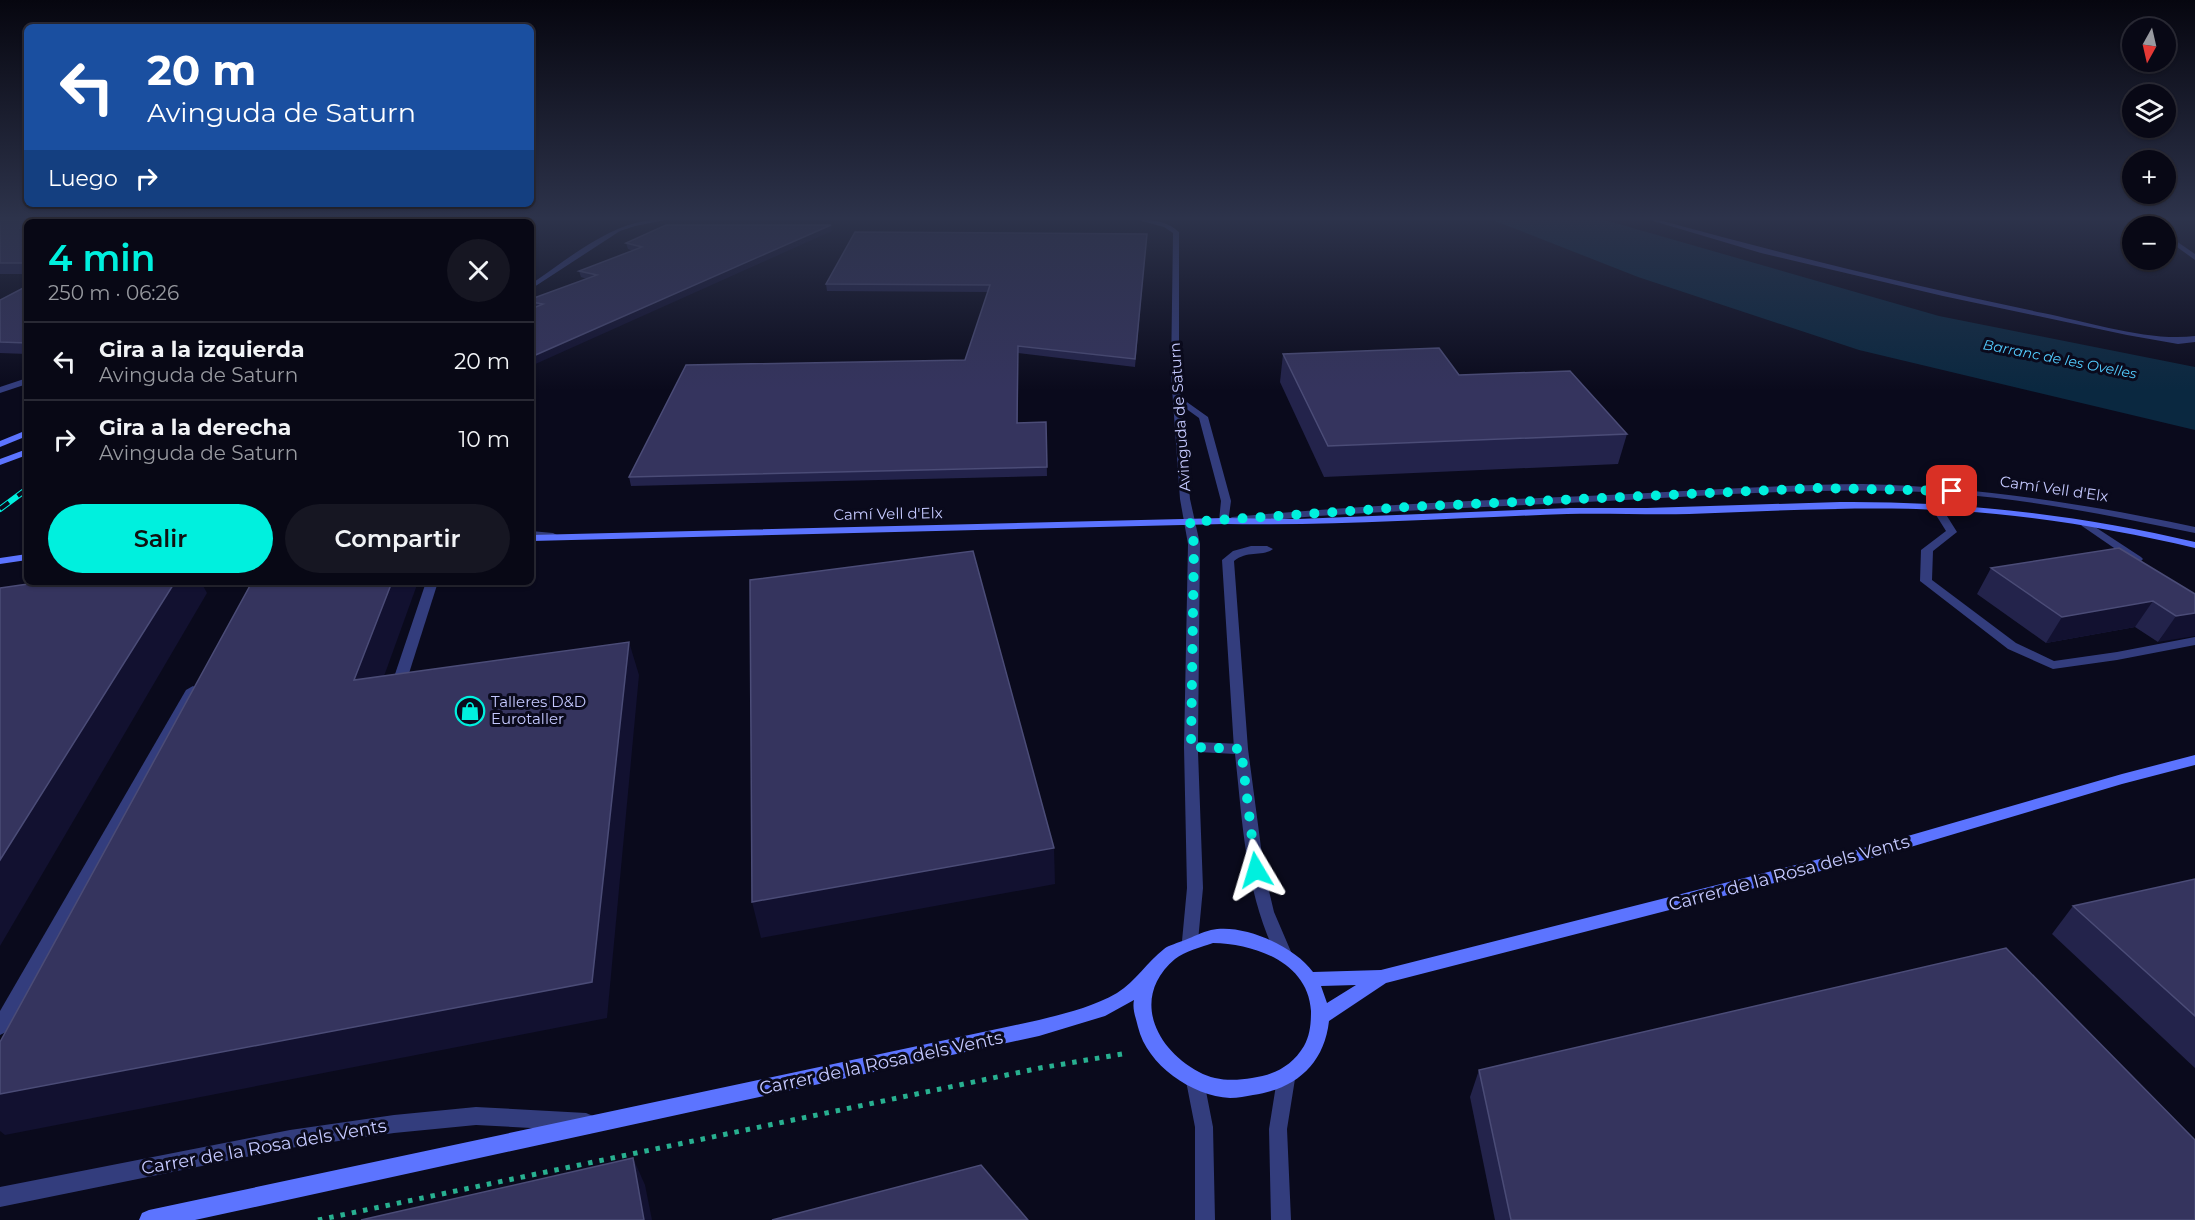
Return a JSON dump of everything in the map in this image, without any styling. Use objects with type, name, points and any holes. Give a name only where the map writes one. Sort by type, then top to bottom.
[{"type":"main road","points":[[0,444],[24,435]]},
{"type":"main road","points":[[0,462],[24,453]]},
{"type":"main road","name":"Camí Vell d'Elx","points":[[534,538],[1224,520],[1298,522],[1570,512],[1880,505],[1984,510],[2086,524],[2195,545]]},
{"type":"main road","points":[[0,561],[23,558]]},
{"type":"main road","name":"Carrer de la Rosa dels Vents","points":[[1308,979],[1381,977],[1887,848],[2195,760]]},
{"type":"main road","points":[[1212,936],[1237,936],[1262,942],[1284,954],[1308,979],[1317,997],[1321,1017],[1318,1041],[1306,1062],[1286,1079],[1257,1089],[1226,1090],[1195,1081],[1174,1068],[1158,1052],[1147,1034],[1141,1014],[1142,994],[1149,976],[1159,961],[1173,950],[1190,941],[1212,936]]},
{"type":"main road","name":"Carrer de la Rosa dels Vents","points":[[149,1220],[1040,1028],[1108,1007],[1135,993],[1149,976]]},
{"type":"main road","name":"Carrer de la Rosa dels Vents","points":[[1321,1017],[1381,977]]},
{"type":"street","name":"Avinguda de Saturn","points":[[1176,277],[1177,398],[1185,499],[1194,544],[1191,747],[1195,888],[1190,941]]},
{"type":"street","points":[[1872,277],[2127,333],[2178,341],[2195,339]]},
{"type":"street","points":[[0,390],[24,382]]},
{"type":"street","points":[[1177,398],[1203,417],[1226,501],[1224,520]]},
{"type":"street","name":"Camí Vell d'Elx","points":[[1224,520],[1299,513],[1841,487],[1952,491],[2004,496],[2111,512],[2195,530]]},
{"type":"street","points":[[1936,507],[1952,532],[1928,550],[1926,581],[2012,646],[2053,665],[2195,641]]},
{"type":"street","points":[[2086,524],[2148,567]]},
{"type":"street","name":"Camí Vell d'Elx","points":[[534,534],[553,536]]},
{"type":"street","points":[[1267,549],[1246,549],[1234,553],[1228,560],[1241,749],[1256,870],[1266,912],[1284,954]]},
{"type":"street","points":[[393,700],[431,585]]},
{"type":"street","points":[[0,1027],[202,675]]},
{"type":"street","points":[[1191,747],[1241,749]]},
{"type":"street","points":[[1281,1220],[1278,1129],[1286,1079]]},
{"type":"street","points":[[1195,1081],[1204,1127],[1205,1220]]},
{"type":"street","name":"Carrer de la Rosa dels Vents","points":[[0,1197],[290,1139],[394,1124],[476,1116],[602,1123]]},
{"type":"path","points":[[318,1220],[1040,1068],[1117,1054],[1158,1052]]},
{"type":"water","name":"Barranc de les Ovelles","points":[[1638,277],[1803,277],[1939,316],[2195,367],[2195,430],[1859,350]]},
{"type":"building","points":[[592,277],[713,277],[534,356],[534,308],[543,304],[534,302],[534,298]]},
{"type":"building","points":[[830,277],[1143,277],[1135,359],[1018,346],[1017,423],[1046,422],[1047,467],[629,477],[686,365],[965,360],[990,285],[826,284]]},
{"type":"building","points":[[24,288],[24,343],[0,342],[0,300]]},
{"type":"building","points":[[1439,348],[1459,375],[1570,371],[1627,434],[1328,446],[1283,354]]},
{"type":"building","points":[[2119,548],[2195,594],[2195,613],[2176,616],[2153,601],[2062,617],[1991,568]]},
{"type":"building","points":[[973,551],[1054,848],[752,902],[750,580]]},
{"type":"building","points":[[24,585],[173,585],[0,860],[0,588]]},
{"type":"building","points":[[250,585],[391,585],[354,680],[629,642],[592,982],[0,1094],[0,1042]]},
{"type":"building","points":[[2195,879],[2195,1016],[2073,906]]},
{"type":"building","points":[[2006,948],[2195,1140],[2195,1220],[1511,1220],[1479,1070]]},
{"type":"building","points":[[633,1158],[644,1220],[361,1220]]},
{"type":"building","points":[[981,1165],[1028,1220],[772,1220]]},
{"type":"railway","points":[[0,509],[24,491]]},
{"type":"place","name":"Talleres D&D Eurotaller","points":[[470,711]]},
{"type":"route","points":[[1256,870],[1241,749],[1191,747],[1194,544],[1190,522],[1407,507],[1841,487],[1952,491]]}]
